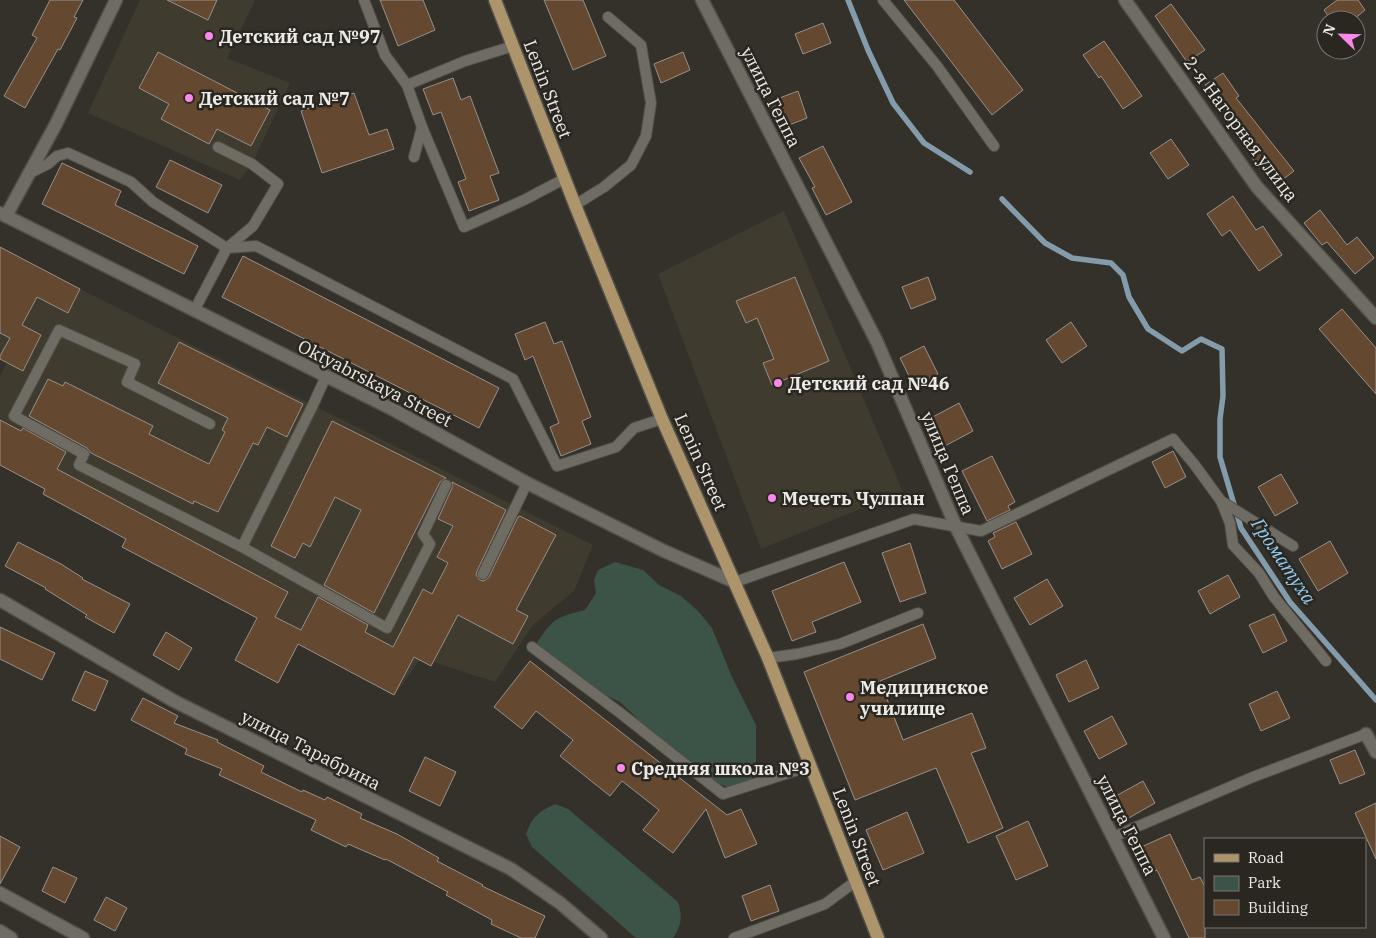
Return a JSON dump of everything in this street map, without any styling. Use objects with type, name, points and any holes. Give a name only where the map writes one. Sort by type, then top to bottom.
[{"type":"main road","name":"Lenin Street","points":[[495,0],[564,179],[662,419],[768,658],[878,938]]},
{"type":"street","points":[[3,214],[30,173],[56,124],[116,0]]},
{"type":"street","name":"улица Геппа","points":[[702,0],[877,342],[956,527],[1164,938]]},
{"type":"street","name":"2-я Нагорная улица","points":[[1125,0],[1257,187],[1376,318]]},
{"type":"street","name":"Oktyabrskaya Street","points":[[3,214],[392,409],[527,483],[664,551],[735,582]]},
{"type":"street","name":"улица Тарабрина","points":[[0,600],[174,700],[511,869],[560,902],[601,938]]},
{"type":"street","points":[[1366,734],[1376,752]]},
{"type":"street","points":[[0,893],[83,938]]},
{"type":"street","points":[[0,931],[11,938]]},
{"type":"lane","points":[[364,0],[385,55],[407,85],[422,127],[464,227],[524,200],[564,179]]},
{"type":"lane","points":[[883,0],[936,66],[994,146]]},
{"type":"lane","points":[[575,205],[604,187],[631,165],[646,136],[650,103],[641,45],[608,16]]},
{"type":"lane","points":[[407,85],[465,61],[513,46]]},
{"type":"lane","points":[[414,158],[422,127]]},
{"type":"lane","points":[[194,311],[227,248],[253,226],[278,184],[252,164],[218,147]]},
{"type":"lane","points":[[30,173],[48,164],[57,156],[68,153],[132,182],[153,202],[227,248],[256,246],[513,379],[557,466],[616,447],[634,428],[662,419]]},
{"type":"lane","points":[[210,424],[127,382],[135,364],[59,330],[14,416],[84,454],[79,465],[242,547],[387,628],[430,544],[423,534],[446,485]]},
{"type":"lane","points":[[242,547],[326,376]]},
{"type":"lane","points":[[735,582],[914,519],[981,531],[1173,439],[1221,501],[1230,523],[1233,545],[1259,572],[1274,597],[1326,661]]},
{"type":"lane","points":[[484,574],[527,483]]},
{"type":"lane","points":[[1221,501],[1293,546]]},
{"type":"lane","points":[[768,658],[797,654],[840,644],[918,613]]},
{"type":"lane","points":[[532,647],[619,712],[723,794],[810,766]]},
{"type":"lane","points":[[1113,837],[1253,777],[1366,734]]},
{"type":"lane","points":[[734,938],[825,904],[856,881]]},
{"type":"shaded area","name":"Детский сад №7","points":[[140,0],[255,0],[227,58],[290,83],[252,164],[240,180],[88,113]]},
{"type":"shaded area","name":"Детский сад №46","points":[[784,211],[903,492],[761,549],[658,274]]},
{"type":"shaded area","points":[[0,249],[593,545],[574,591],[533,625],[495,682],[421,658],[395,695],[124,545],[128,536],[0,465],[0,376],[7,362],[0,358]]},
{"type":"green space","points":[[615,562],[643,570],[659,585],[681,596],[698,611],[712,628],[732,677],[756,725],[756,765],[750,783],[739,792],[703,777],[648,733],[638,719],[620,702],[600,692],[552,660],[537,643],[547,628],[556,620],[585,610],[596,593],[594,580],[598,570]]},
{"type":"green space","points":[[555,804],[568,809],[678,902],[680,921],[678,930],[673,938],[636,938],[532,847],[526,834],[533,819]]},
{"type":"building","points":[[50,0],[83,0],[74,17],[77,18],[60,50],[58,49],[25,108],[4,96],[37,38],[32,35]]},
{"type":"building","points":[[167,0],[217,0],[208,20]]},
{"type":"building","points":[[380,0],[423,0],[435,30],[398,46]]},
{"type":"building","points":[[544,0],[583,0],[606,56],[573,70]]},
{"type":"building","points":[[904,0],[954,0],[1023,90],[992,115]]},
{"type":"building","points":[[1337,0],[1358,0],[1365,10],[1324,10]]},
{"type":"building","points":[[1171,4],[1205,50],[1187,62],[1155,16]]},
{"type":"building","points":[[823,23],[831,43],[803,54],[795,34]]},
{"type":"building","points":[[1104,41],[1142,96],[1123,109],[1101,76],[1099,78],[1083,55]]},
{"type":"building","points":[[158,52],[270,110],[251,146],[217,129],[209,144],[161,119],[169,104],[139,88]]},
{"type":"building","points":[[683,52],[690,70],[661,83],[654,64]]},
{"type":"building","points":[[1223,73],[1239,96],[1236,98],[1294,171],[1274,186],[1252,158],[1255,156],[1234,130],[1205,85]]},
{"type":"building","points":[[453,78],[461,100],[470,96],[499,173],[490,176],[499,200],[469,211],[458,182],[466,179],[441,112],[433,115],[423,89]]},
{"type":"building","points":[[798,91],[807,118],[779,129],[769,102]]},
{"type":"building","points":[[354,93],[369,135],[387,129],[394,149],[322,173],[301,111]]},
{"type":"building","points":[[1171,139],[1189,165],[1168,179],[1150,153]]},
{"type":"building","points":[[823,146],[852,202],[826,215],[812,188],[815,187],[799,158]]},
{"type":"building","points":[[170,160],[222,185],[208,213],[156,187]]},
{"type":"building","points":[[62,163],[121,191],[115,205],[198,246],[184,274],[42,204]]},
{"type":"building","points":[[1233,196],[1256,230],[1263,226],[1282,255],[1259,271],[1230,230],[1222,236],[1207,214]]},
{"type":"building","points":[[1320,210],[1347,245],[1357,237],[1374,258],[1355,274],[1327,242],[1322,245],[1304,223]]},
{"type":"building","points":[[0,247],[80,289],[68,313],[37,297],[22,325],[41,335],[23,371],[0,359],[10,338],[0,333]]},
{"type":"building","points":[[243,256],[499,388],[479,428],[222,297]]},
{"type":"building","points":[[795,277],[829,361],[772,385],[763,363],[774,359],[757,318],[746,323],[736,301]]},
{"type":"building","points":[[928,277],[936,299],[911,309],[902,287]]},
{"type":"building","points":[[1342,309],[1376,348],[1376,394],[1319,329]]},
{"type":"building","points":[[545,322],[554,344],[562,341],[591,417],[582,421],[591,444],[561,456],[550,427],[559,423],[533,356],[525,360],[515,334]]},
{"type":"building","points":[[1071,322],[1087,346],[1062,363],[1046,340]]},
{"type":"building","points":[[179,342],[303,404],[287,437],[267,427],[258,445],[253,443],[218,512],[194,501],[193,504],[91,453],[87,448],[29,416],[48,379],[63,386],[65,382],[153,426],[149,434],[209,464],[225,432],[222,430],[228,418],[158,383]]},
{"type":"building","points":[[924,346],[938,374],[914,386],[900,358]]},
{"type":"building","points":[[959,403],[973,431],[943,447],[929,419]]},
{"type":"building","points":[[0,420],[21,431],[23,428],[66,452],[57,469],[288,592],[275,617],[301,630],[318,597],[368,625],[365,632],[393,647],[423,589],[432,594],[448,563],[437,557],[453,526],[438,519],[452,488],[452,482],[506,510],[477,571],[476,575],[480,580],[484,581],[489,577],[518,517],[520,516],[556,535],[516,610],[528,616],[513,644],[458,615],[431,666],[414,657],[394,695],[298,644],[278,683],[235,660],[257,618],[122,547],[126,539],[43,494],[45,489],[0,465]]},
{"type":"building","points":[[332,421],[446,478],[440,482],[374,613],[324,585],[361,510],[335,497],[310,547],[303,543],[295,558],[271,546]]},
{"type":"building","points":[[1173,451],[1186,477],[1165,488],[1152,462]]},
{"type":"building","points":[[992,456],[1015,502],[1008,506],[1010,510],[987,521],[962,471]]},
{"type":"building","points":[[1281,474],[1298,503],[1275,516],[1258,487]]},
{"type":"building","points":[[1016,522],[1032,554],[1002,569],[988,541],[995,537],[993,533]]},
{"type":"building","points":[[1330,541],[1348,573],[1318,591],[1299,559]]},
{"type":"building","points":[[18,542],[61,564],[82,579],[130,604],[114,633],[85,617],[87,615],[46,588],[5,566]]},
{"type":"building","points":[[910,543],[926,593],[900,602],[882,553]]},
{"type":"building","points":[[844,562],[861,602],[812,622],[816,632],[792,641],[772,591]]},
{"type":"building","points":[[1228,575],[1240,597],[1210,614],[1198,591]]},
{"type":"building","points":[[1047,579],[1063,606],[1030,625],[1014,598]]},
{"type":"building","points":[[1274,614],[1287,641],[1263,653],[1249,625]]},
{"type":"building","name":"Медицинское училище","points":[[923,624],[936,658],[880,681],[903,740],[972,713],[986,748],[971,753],[1003,828],[968,843],[936,768],[855,800],[804,672]]},
{"type":"building","points":[[0,627],[55,653],[42,680],[0,659]]},
{"type":"building","points":[[166,632],[192,648],[179,670],[153,655]]},
{"type":"building","points":[[1086,660],[1099,688],[1069,702],[1056,675]]},
{"type":"building","name":"Средняя школа №3","points":[[530,661],[727,815],[741,809],[757,844],[725,858],[706,809],[673,853],[643,830],[659,810],[622,781],[610,796],[560,756],[573,740],[536,711],[522,729],[494,707]]},
{"type":"building","points":[[85,671],[108,681],[95,711],[72,700]]},
{"type":"building","points":[[1277,691],[1290,718],[1261,731],[1249,704]]},
{"type":"building","points":[[143,698],[178,716],[174,723],[218,740],[217,742],[264,766],[261,772],[302,792],[303,790],[325,800],[327,797],[362,814],[360,818],[397,834],[439,858],[437,861],[482,886],[545,916],[535,938],[521,938],[491,924],[492,920],[446,895],[448,892],[386,859],[348,844],[346,847],[311,830],[316,820],[219,775],[222,769],[185,754],[187,749],[131,720]]},
{"type":"building","points":[[1112,716],[1127,744],[1099,759],[1084,731]]},
{"type":"building","points":[[1355,750],[1365,774],[1340,784],[1330,760]]},
{"type":"building","points":[[425,757],[456,772],[440,806],[409,791]]},
{"type":"building","points":[[1143,781],[1155,803],[1127,819],[1114,797]]},
{"type":"building","points":[[1376,803],[1376,859],[1355,813]]},
{"type":"building","points":[[907,812],[924,853],[883,870],[866,830]]},
{"type":"building","points":[[1028,821],[1048,866],[1016,880],[996,836]]},
{"type":"building","points":[[1170,834],[1192,880],[1200,877],[1204,885],[1205,938],[1189,938],[1157,870],[1150,873],[1139,848]]},
{"type":"building","points":[[0,836],[20,847],[0,884]]},
{"type":"building","points":[[53,867],[77,878],[65,903],[42,891]]},
{"type":"building","points":[[770,885],[779,911],[751,921],[742,896]]},
{"type":"building","points":[[106,897],[127,908],[115,931],[94,920]]},
{"type":"waterway","name":"Громатуха","points":[[848,0],[868,50],[893,103],[924,143],[970,172]]},
{"type":"waterway","name":"Громатуха","points":[[1002,199],[1045,243],[1072,258],[1111,263],[1123,275],[1129,297],[1148,329],[1182,351],[1201,339],[1222,349],[1223,396],[1220,419],[1220,457],[1241,528],[1290,602],[1376,700]]},
{"type":"place","name":"Детский сад №97","points":[[209,36]]},
{"type":"place","name":"Детский сад №7","points":[[189,98]]},
{"type":"place","name":"Детский сад №46","points":[[778,383]]},
{"type":"place","name":"Мечеть Чулпан","points":[[772,498]]},
{"type":"place","name":"Медицинское училище","points":[[850,697]]},
{"type":"place","name":"Средняя школа №3","points":[[621,768]]}]
